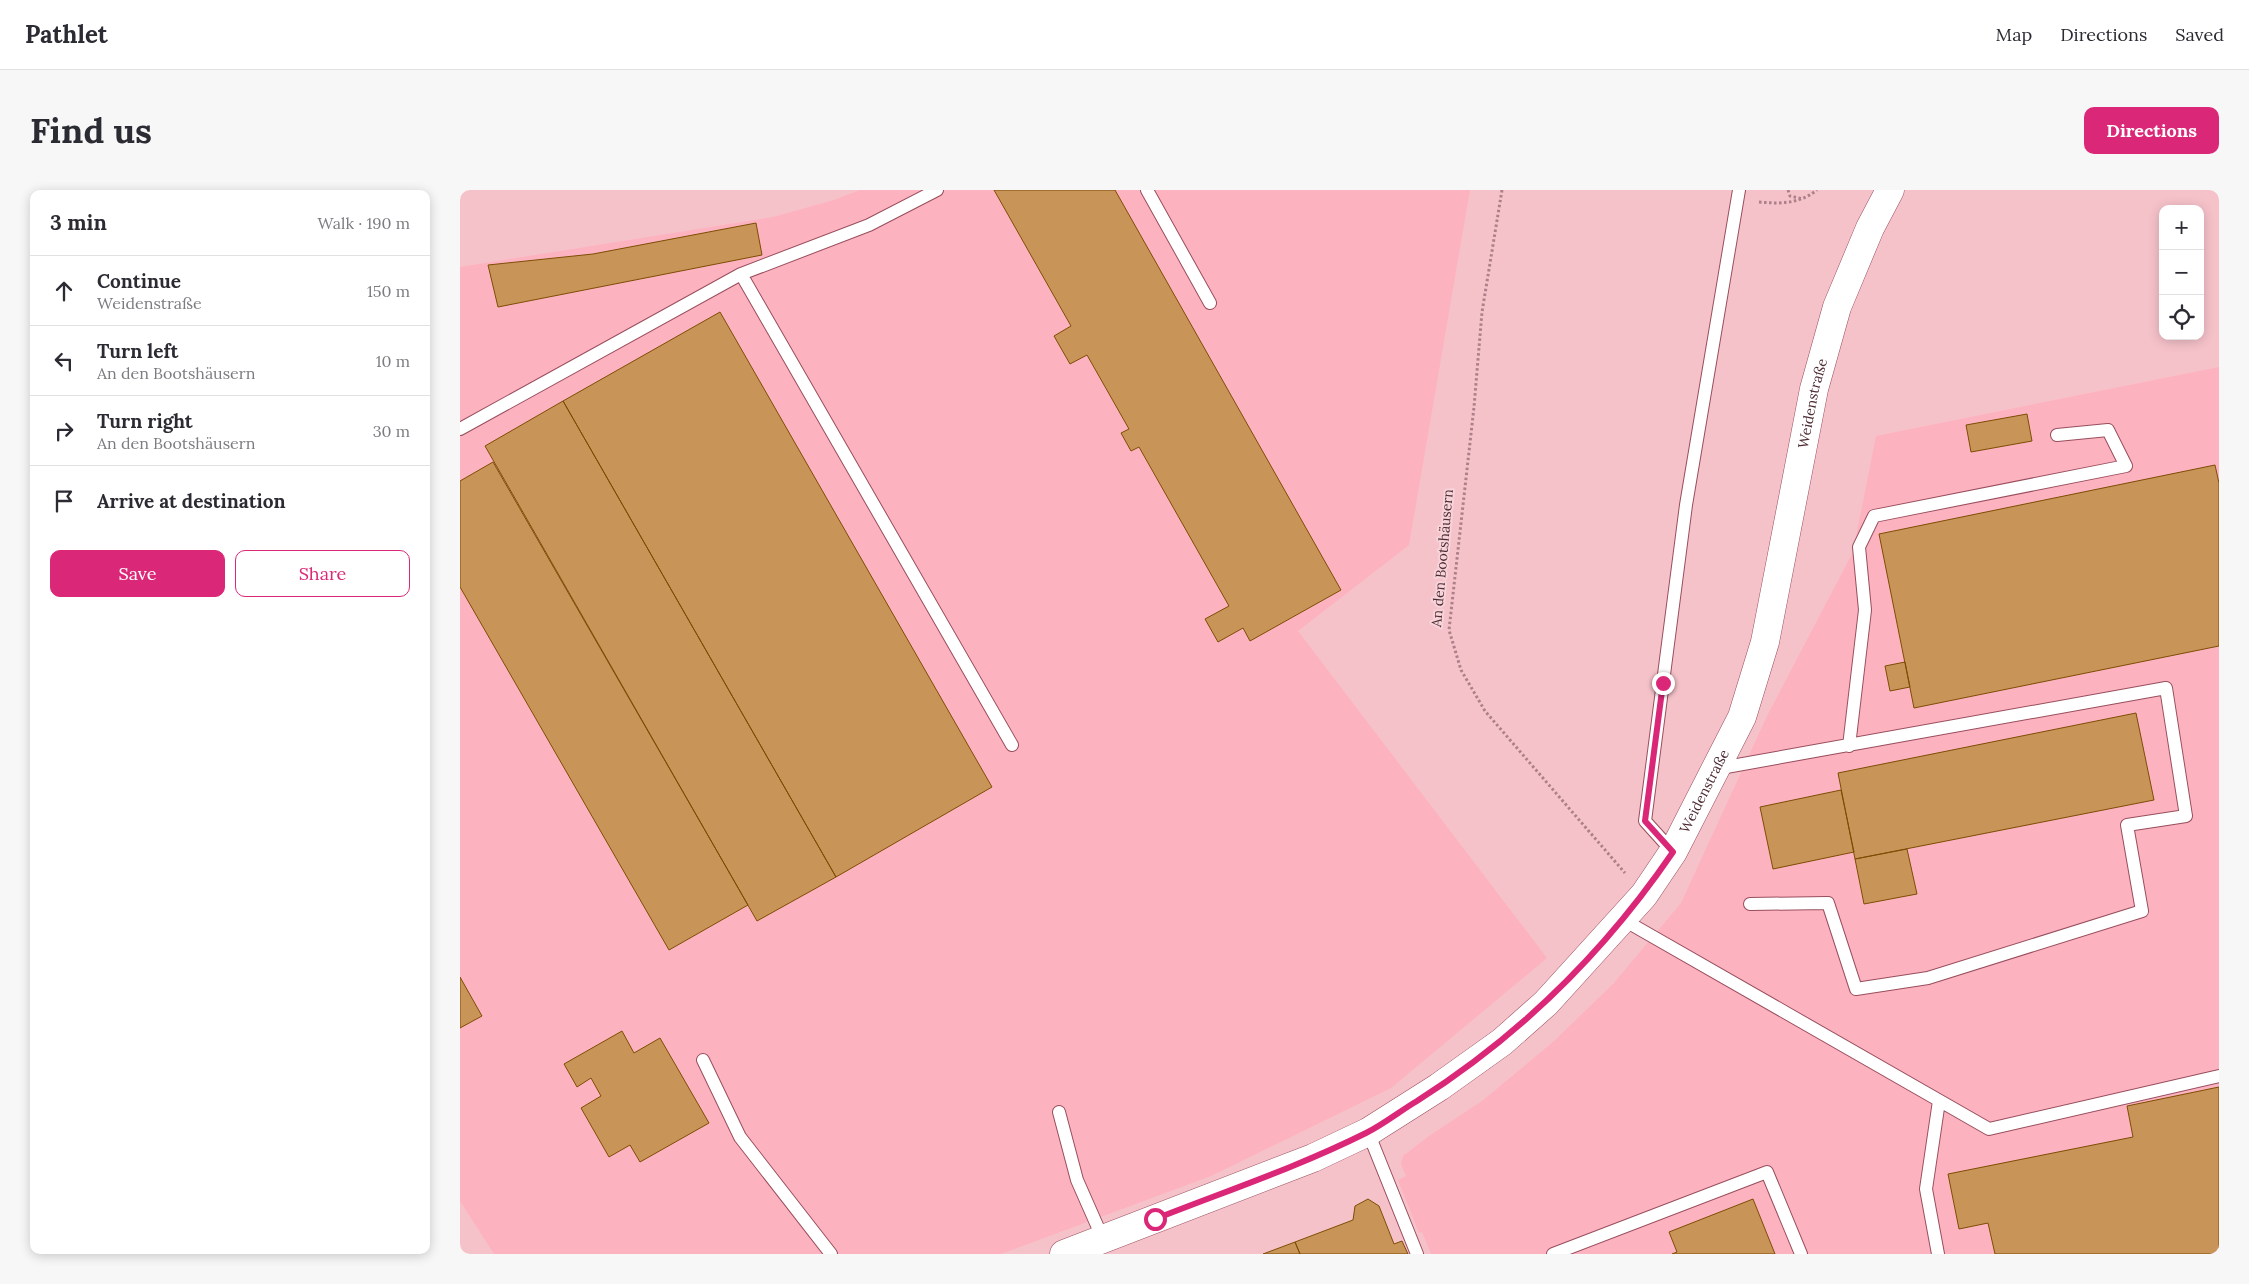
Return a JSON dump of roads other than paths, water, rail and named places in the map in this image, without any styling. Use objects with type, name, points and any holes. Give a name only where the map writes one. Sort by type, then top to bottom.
[{"type":"street","name":"Weidenstraße","points":[[1064,1254],[1313,1158],[1368,1132],[1438,1087],[1502,1042],[1546,1003],[1644,895],[1673,852],[1742,717],[1765,642],[1814,389],[1838,307],[1870,228],[1890,190]]},
{"type":"lane","points":[[460,429],[741,274],[869,225],[936,190]]},
{"type":"lane","points":[[1147,190],[1210,303]]},
{"type":"lane","points":[[1673,852],[1645,821],[1686,505],[1738,194]]},
{"type":"lane","points":[[741,274],[1012,745]]},
{"type":"lane","points":[[1849,746],[1865,610],[1859,546],[1874,516],[2126,466],[2108,430],[2058,435]]},
{"type":"lane","points":[[1715,770],[2166,688],[2186,816],[2127,825],[2142,910],[1928,978],[1856,989],[1828,903],[1750,904]]},
{"type":"lane","points":[[1622,919],[1990,1129],[2219,1076]]},
{"type":"lane","points":[[703,1060],[740,1137],[831,1254]]},
{"type":"lane","points":[[1938,1254],[1926,1189],[1939,1100]]},
{"type":"lane","points":[[1059,1112],[1077,1180],[1103,1239]]},
{"type":"lane","points":[[1368,1132],[1417,1254]]},
{"type":"lane","points":[[1552,1254],[1767,1172],[1801,1254]]}]
